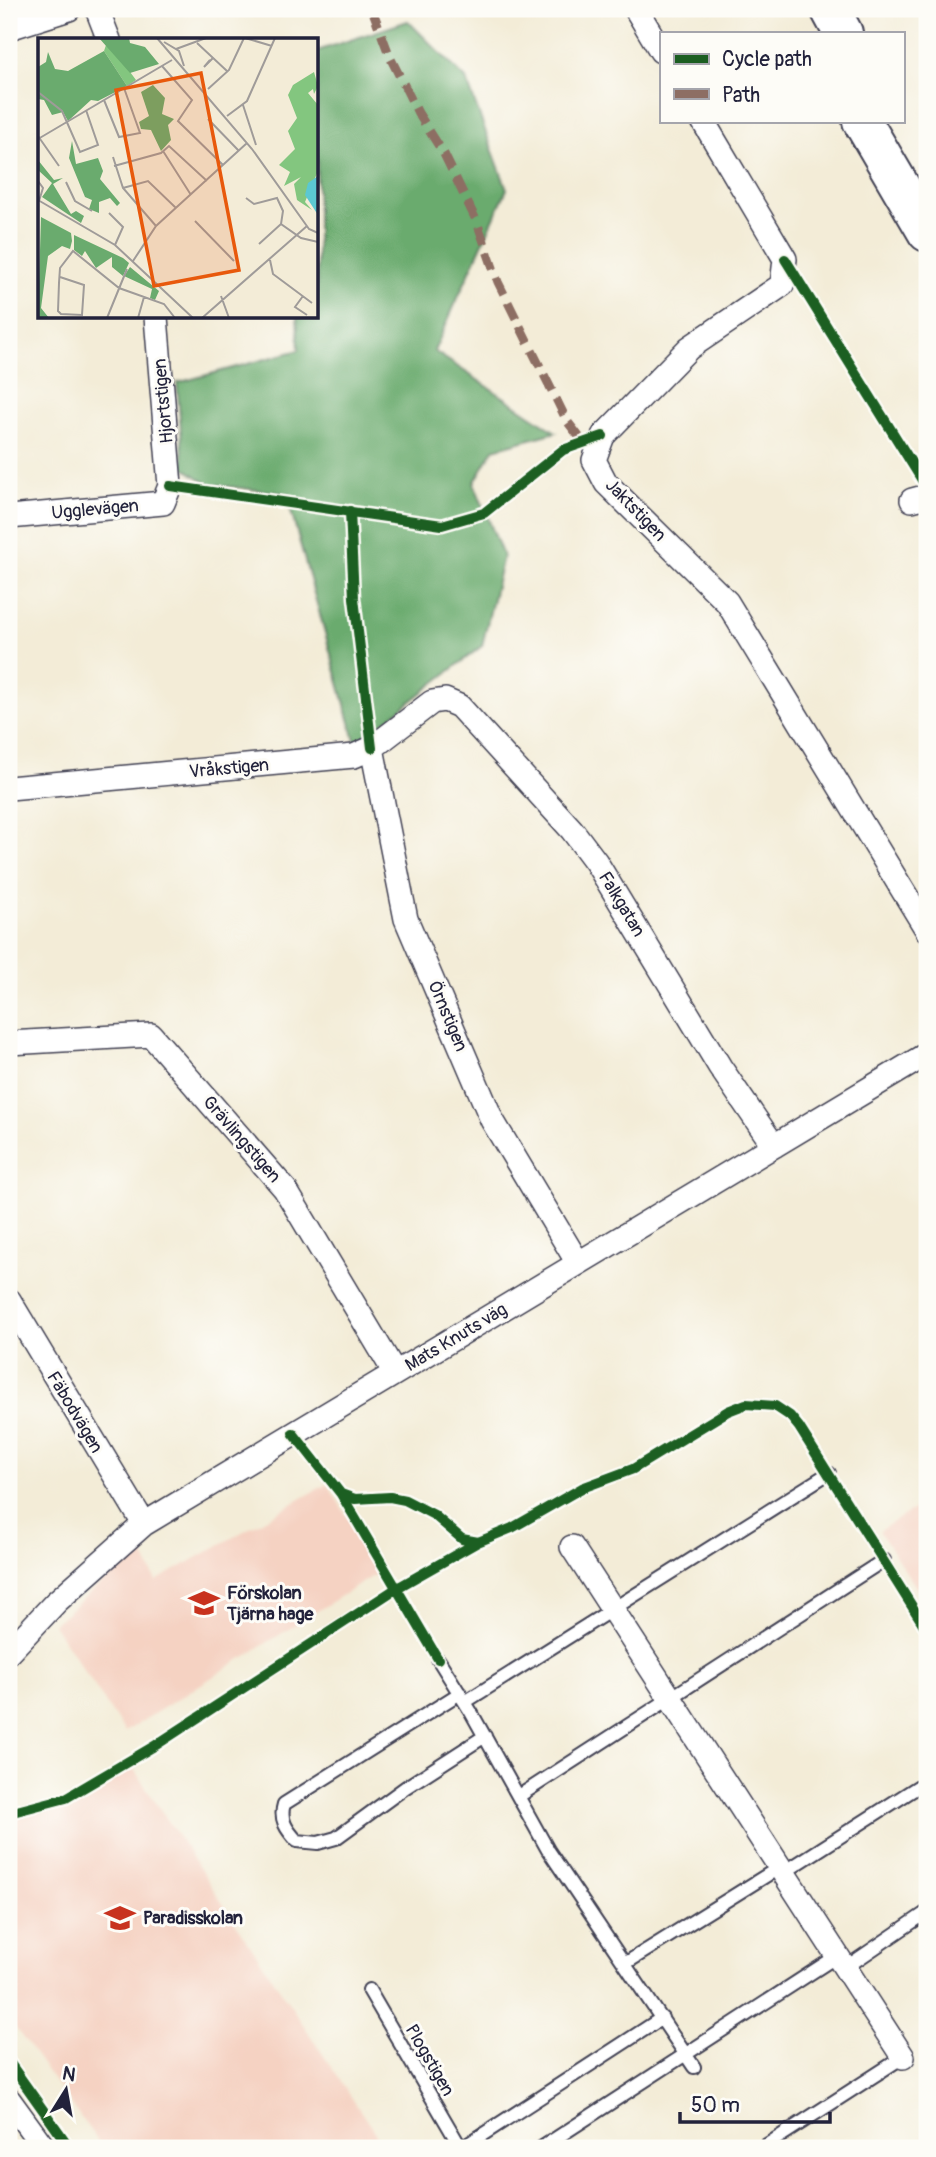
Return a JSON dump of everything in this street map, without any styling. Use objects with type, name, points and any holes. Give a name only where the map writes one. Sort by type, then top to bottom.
[{"type":"highway","points":[[801,9],[813,32]]},
{"type":"highway","points":[[830,9],[842,32]]},
{"type":"highway","points":[[863,122],[927,232]]},
{"type":"highway","points":[[892,122],[927,181]]},
{"type":"street","points":[[9,28],[69,9]]},
{"type":"street","points":[[97,9],[108,38]]},
{"type":"street","points":[[636,9],[660,49]]},
{"type":"street","name":"Jaktstigen","points":[[704,122],[785,259],[782,285],[689,348],[603,436],[594,460],[606,483],[727,602],[927,930]]},
{"type":"street","name":"Hjortstigen","points":[[156,318],[170,486]]},
{"type":"street","name":"Ugglevägen","points":[[9,517],[163,503],[170,486]]},
{"type":"street","name":"Falkgatan","points":[[432,702],[444,700],[459,706],[572,830],[596,862],[720,1067],[774,1146]]},
{"type":"street","name":"Vråkstigen","points":[[9,788],[354,756],[372,748],[432,702]]},
{"type":"street","name":"Örnstigen","points":[[372,748],[406,919],[492,1120],[578,1263]]},
{"type":"street","name":"Grävlingstigen","points":[[9,1043],[151,1035],[285,1189],[395,1373]]},
{"type":"street","name":"Mats Knuts väg","points":[[9,1652],[56,1602],[144,1524],[927,1054]]},
{"type":"street","name":"Fäbodvägen","points":[[9,1300],[144,1524]]},
{"type":"street","points":[[572,1548],[903,2057]]},
{"type":"street","points":[[9,2100],[44,2148]]},
{"type":"lane","points":[[485,1736],[406,1787],[336,1838],[318,1843],[297,1841],[286,1829],[281,1814],[285,1804],[829,1473]]},
{"type":"lane","points":[[519,1796],[884,1560]]},
{"type":"lane","points":[[438,1659],[570,1884],[694,2067]]},
{"type":"lane","points":[[626,1963],[927,1781]]},
{"type":"lane","points":[[541,2148],[686,2054],[927,1912]]},
{"type":"lane","name":"Plogstigen","points":[[369,1990],[462,2148]]},
{"type":"lane","points":[[462,2148],[662,2018]]},
{"type":"lane","points":[[765,2147],[903,2057]]},
{"type":"shaded area","name":"Förskolan Tjärna hage","points":[[327,1484],[381,1571],[125,1732],[53,1624],[141,1550],[156,1581]]},
{"type":"shaded area","points":[[927,1501],[927,1604],[879,1531]]},
{"type":"shaded area","name":"Paradisskolan","points":[[131,1765],[385,2148],[103,2148],[9,2019],[9,1816],[65,1800]]},
{"type":"green space","points":[[408,21],[466,79],[507,189],[434,351],[556,432],[494,449],[474,483],[503,556],[482,646],[356,744],[291,511],[289,494],[208,484],[184,468],[177,383],[299,350],[297,318],[318,318],[318,51]]},
{"type":"marked path","points":[[372,9],[390,57],[418,113],[444,154],[477,222],[498,282],[567,421],[584,443]]},
{"type":"cycle path","points":[[785,259],[927,488]]},
{"type":"cycle path","points":[[170,486],[442,525],[484,513],[563,450],[603,436]]},
{"type":"cycle path","points":[[350,511],[354,598],[372,748]]},
{"type":"cycle path","points":[[293,1433],[341,1494],[355,1499],[390,1497],[405,1500],[434,1515],[462,1539],[478,1542],[512,1528],[582,1488],[633,1469],[728,1411],[746,1404],[775,1406],[790,1416],[799,1427],[927,1630]]},
{"type":"cycle path","points":[[341,1494],[438,1659]]},
{"type":"cycle path","points":[[9,1813],[66,1798],[156,1745],[397,1588],[478,1542]]},
{"type":"cycle path","points":[[9,2062],[70,2148]]},
{"type":"place","name":"Förskolan Tjärna hage","points":[[204,1603]]},
{"type":"place","name":"Paradisskolan","points":[[120,1918]]}]
